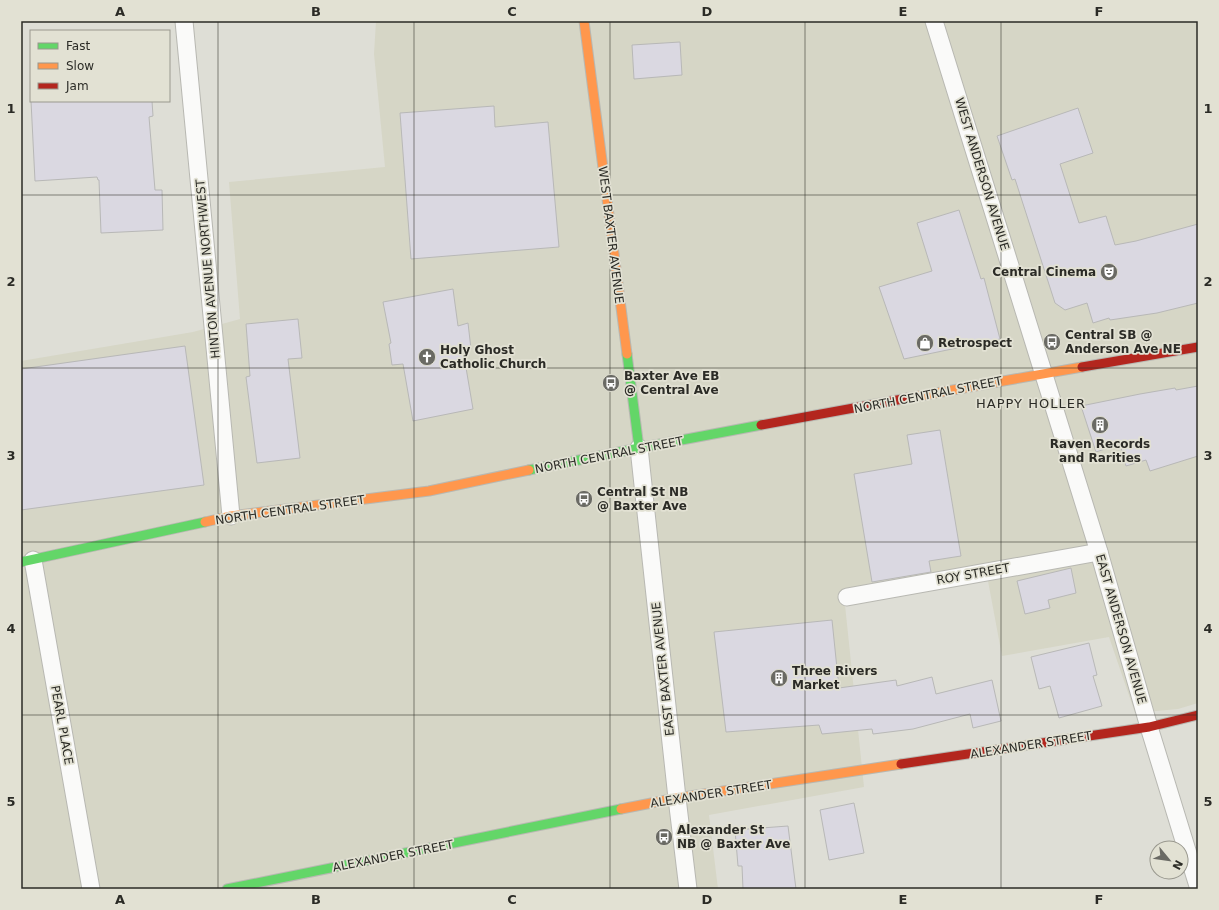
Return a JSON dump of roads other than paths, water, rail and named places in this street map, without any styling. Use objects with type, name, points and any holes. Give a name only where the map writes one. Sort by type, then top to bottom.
[{"type":"street","name":"HINTON AVENUE NORTHWEST","points":[[184,21],[231,516]]},
{"type":"street","name":"WEST BAXTER AVENUE","points":[[584,21],[639,448]]},
{"type":"street","name":"WEST ANDERSON AVENUE","points":[[934,21],[1044,373]]},
{"type":"street","name":"NORTH CENTRAL STREET","points":[[27,561],[231,516],[429,491],[639,448],[1044,373],[1198,347]]},
{"type":"street","name":"EAST ANDERSON AVENUE","points":[[1044,373],[1099,552],[1149,727],[1198,886]]},
{"type":"street","name":"EAST BAXTER AVENUE","points":[[639,448],[688,889]]},
{"type":"street","name":"ROY STREET","points":[[847,597],[1099,552]]},
{"type":"street","name":"PEARL PLACE","points":[[27,561],[91,889]]},
{"type":"street","name":"ALEXANDER STREET","points":[[227,889],[677,798],[1149,727],[1198,715]]},
{"type":"place","name":"Central Cinema","points":[[1109,272]]},
{"type":"place","name":"Central SB @ Anderson Ave NE","points":[[1052,342]]},
{"type":"place","name":"Retrospect","points":[[925,343]]},
{"type":"place","name":"Holy Ghost Catholic Church","points":[[427,357]]},
{"type":"place","name":"Baxter Ave EB @ Central Ave","points":[[611,383]]},
{"type":"place","name":"Raven Records and Rarities","points":[[1100,425]]},
{"type":"place","name":"Central St NB @ Baxter Ave","points":[[584,499]]},
{"type":"place","name":"Three Rivers Market","points":[[779,678]]},
{"type":"place","name":"Alexander St NB @ Baxter Ave","points":[[664,837]]},
{"type":"district","name":"HAPPY HOLLER","points":[[1031,403]]}]
